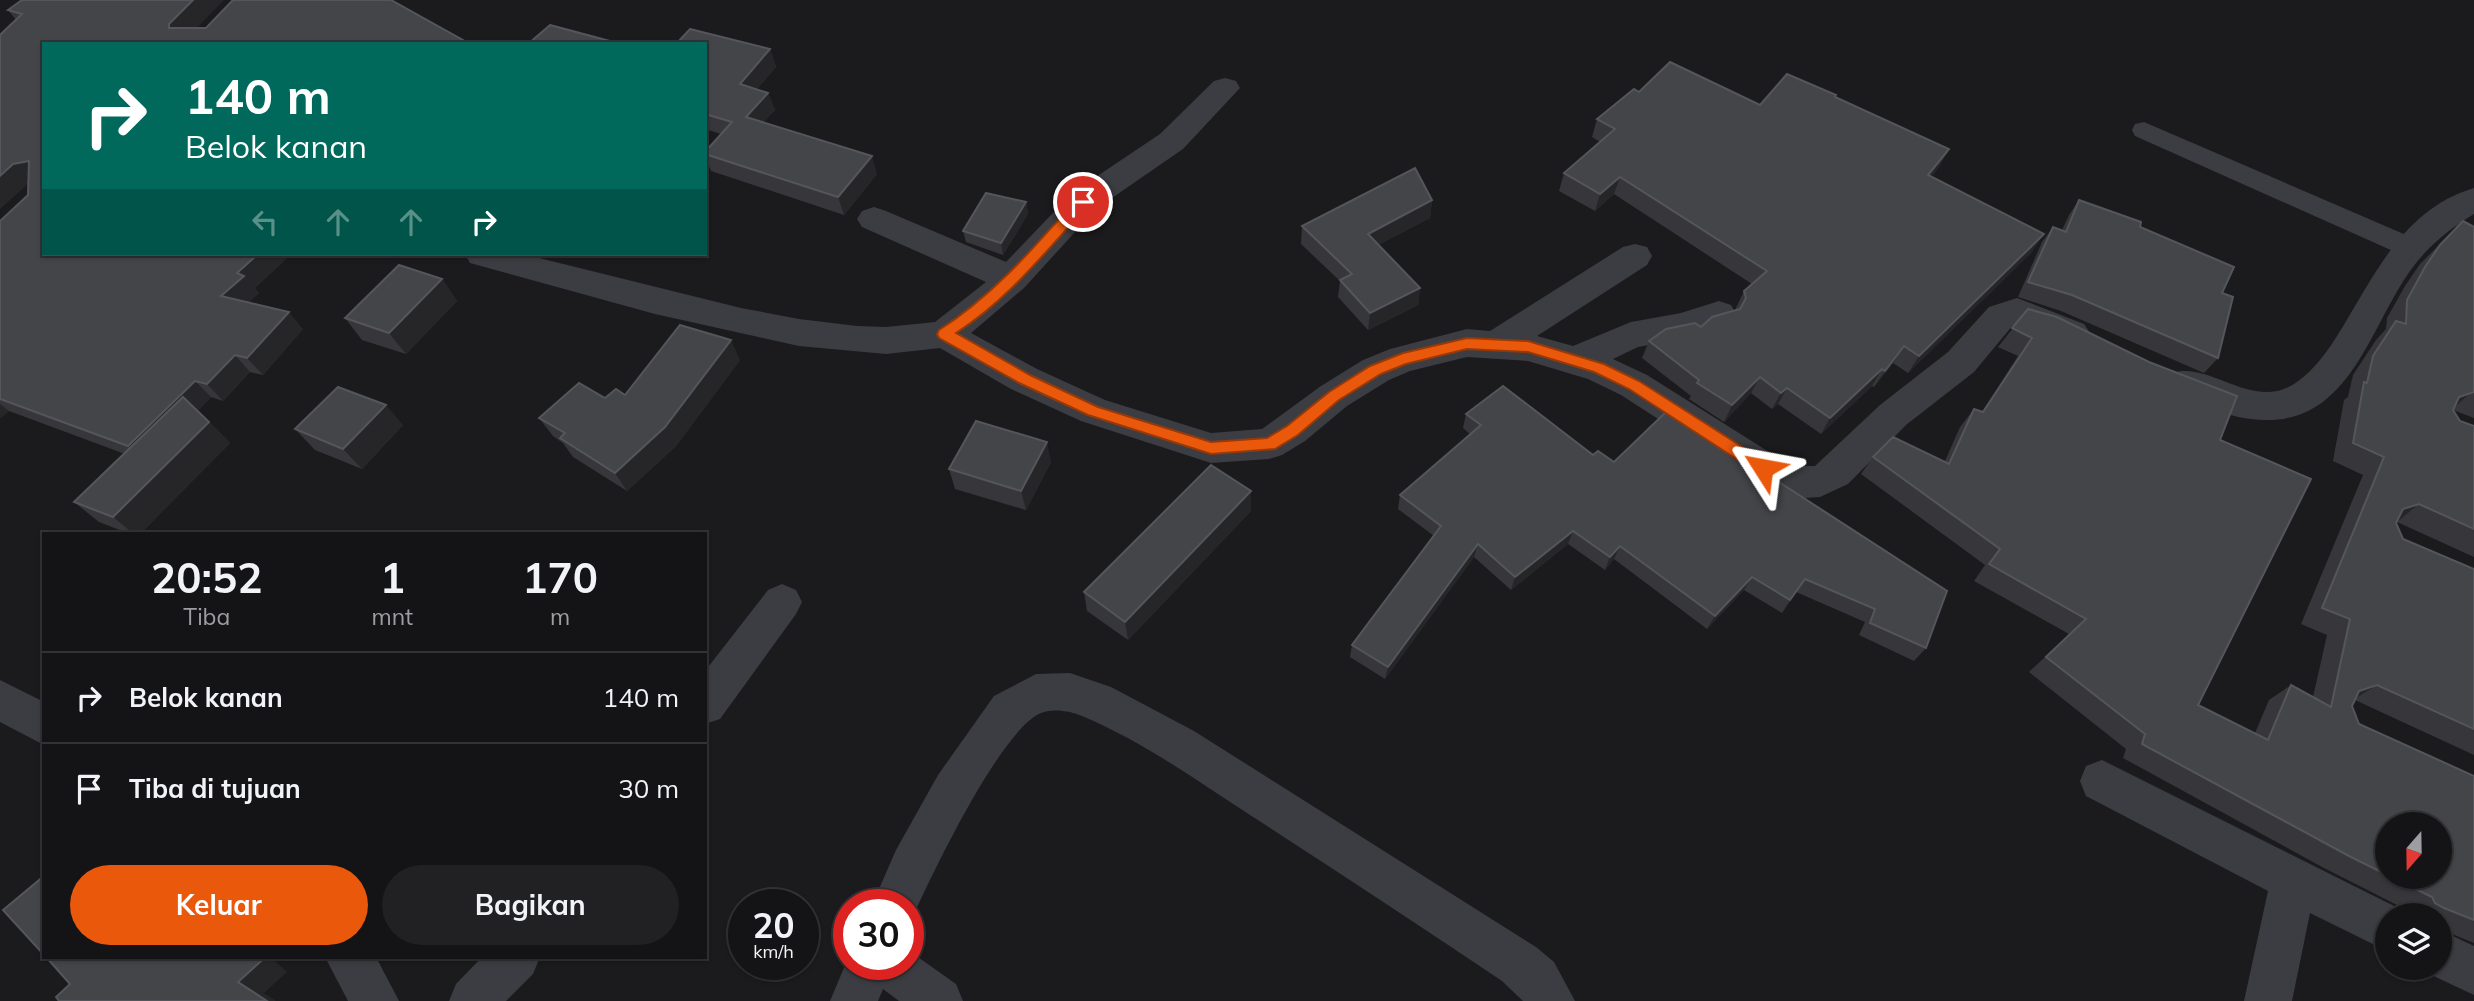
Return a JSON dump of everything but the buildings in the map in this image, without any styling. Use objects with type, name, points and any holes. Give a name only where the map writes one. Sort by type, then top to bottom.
[{"type":"street","points":[[489,256],[620,294],[753,324],[851,340],[923,338],[944,334],[975,314],[1012,279],[1083,202],[1165,146],[1225,88]]},
{"type":"street","points":[[2159,372],[2219,397],[2258,405],[2288,403],[2307,393],[2328,376],[2397,264],[2443,219],[2474,200]]},
{"type":"street","points":[[874,219],[1012,279]]},
{"type":"street","points":[[1499,343],[1635,256]]},
{"type":"street","points":[[944,334],[1024,379],[1094,411],[1211,448],[1269,444],[1292,430],[1334,396],[1376,370],[1403,359],[1467,343],[1528,347],[1577,360],[1634,385],[1763,468],[1805,482],[1821,481],[1835,473],[1893,415],[1961,362],[2001,316],[2010,312],[2038,318],[2098,344]]},
{"type":"street","points":[[1577,360],[1631,335],[1681,326],[1719,314]]},
{"type":"street","points":[[707,702],[782,603]]},
{"type":"street","points":[[902,889],[954,790],[1009,710],[1036,693],[1070,692],[1096,701],[1178,745],[1388,878],[1519,964],[1537,979],[1551,1001]]},
{"type":"street","points":[[0,699],[42,724]]},
{"type":"street","points":[[2102,781],[2375,922]]},
{"type":"street","points":[[2268,1001],[2293,881]]},
{"type":"street","points":[[351,959],[381,999]]},
{"type":"street","points":[[473,1001],[514,959]]},
{"type":"street","points":[[2452,960],[2474,971]]},
{"type":"street","points":[[854,1001],[863,980]]},
{"type":"street","points":[[910,980],[939,1001]]},
{"type":"lane","points":[[2144,130],[2411,248]]},
{"type":"route","points":[[1083,202],[1012,279],[975,314],[944,334],[1024,379],[1094,411],[1211,448],[1269,444],[1292,430],[1334,396],[1376,370],[1403,359],[1467,343],[1528,347],[1599,368],[1634,385],[1763,468]]}]
